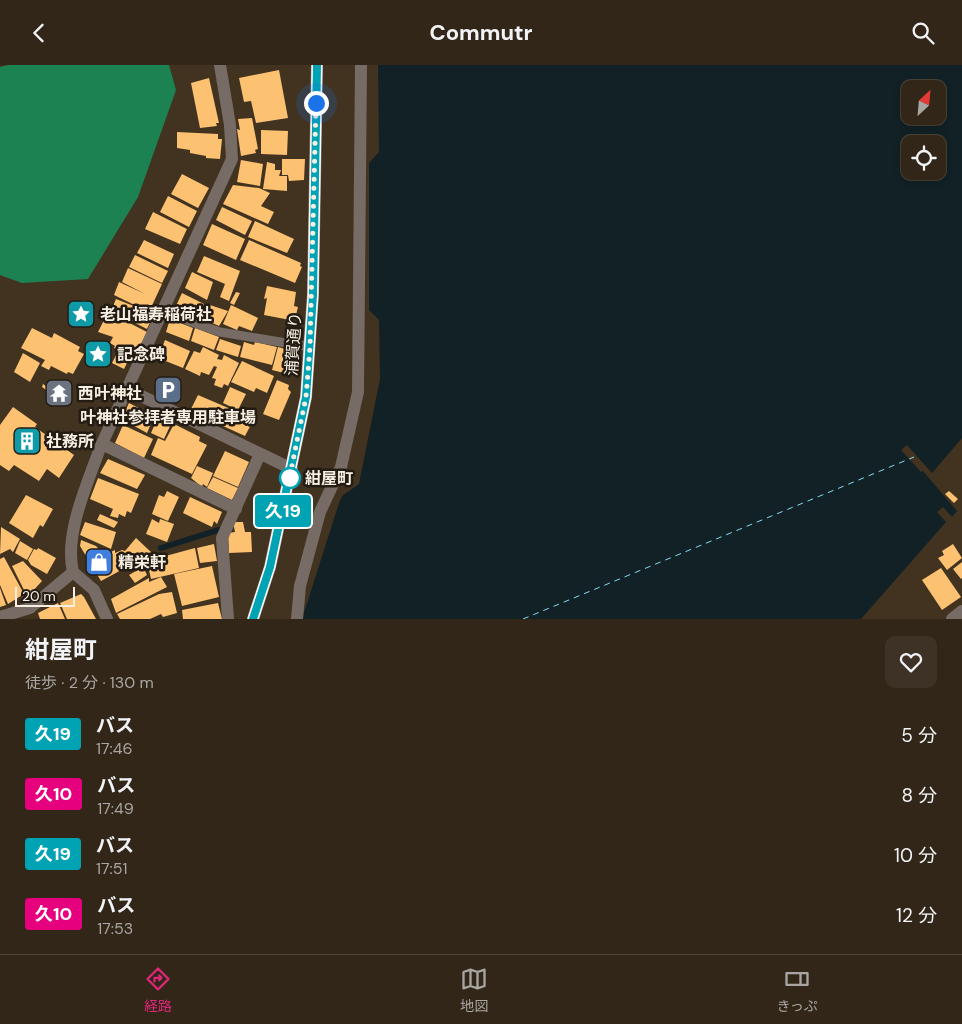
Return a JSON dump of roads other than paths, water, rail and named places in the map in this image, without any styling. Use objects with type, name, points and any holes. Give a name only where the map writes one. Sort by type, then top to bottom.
[{"type":"main road","name":"浦賀通り","points":[[253,619],[270,567],[306,397],[310,347],[317,65]]},
{"type":"street","points":[[107,619],[94,590],[73,572],[69,547],[85,489],[102,444],[232,159],[230,125],[220,65]]},
{"type":"street","points":[[297,619],[300,586],[320,512],[341,467],[358,392],[361,65]]},
{"type":"street","points":[[127,389],[292,469]]},
{"type":"street","points":[[102,444],[236,509]]},
{"type":"street","points":[[228,619],[222,537],[260,454]]},
{"type":"street","points":[[0,617],[32,614],[73,572]]},
{"type":"street","points":[[952,619],[962,611]]},
{"type":"lane","points":[[163,312],[220,332],[310,347]]},
{"type":"waterway","points":[[161,548],[218,530]]},
{"type":"place","name":"老山福寿稲荷社","points":[[81,314]]},
{"type":"place","name":"記念碑","points":[[98,354]]},
{"type":"place","name":"叶神社参拝者専用駐車場","points":[[168,390]]},
{"type":"place","name":"西叶神社","points":[[59,393]]},
{"type":"place","name":"社務所","points":[[27,441]]},
{"type":"place","name":"紺屋町","points":[[290,478]]},
{"type":"place","name":"精栄軒","points":[[99,562]]}]
